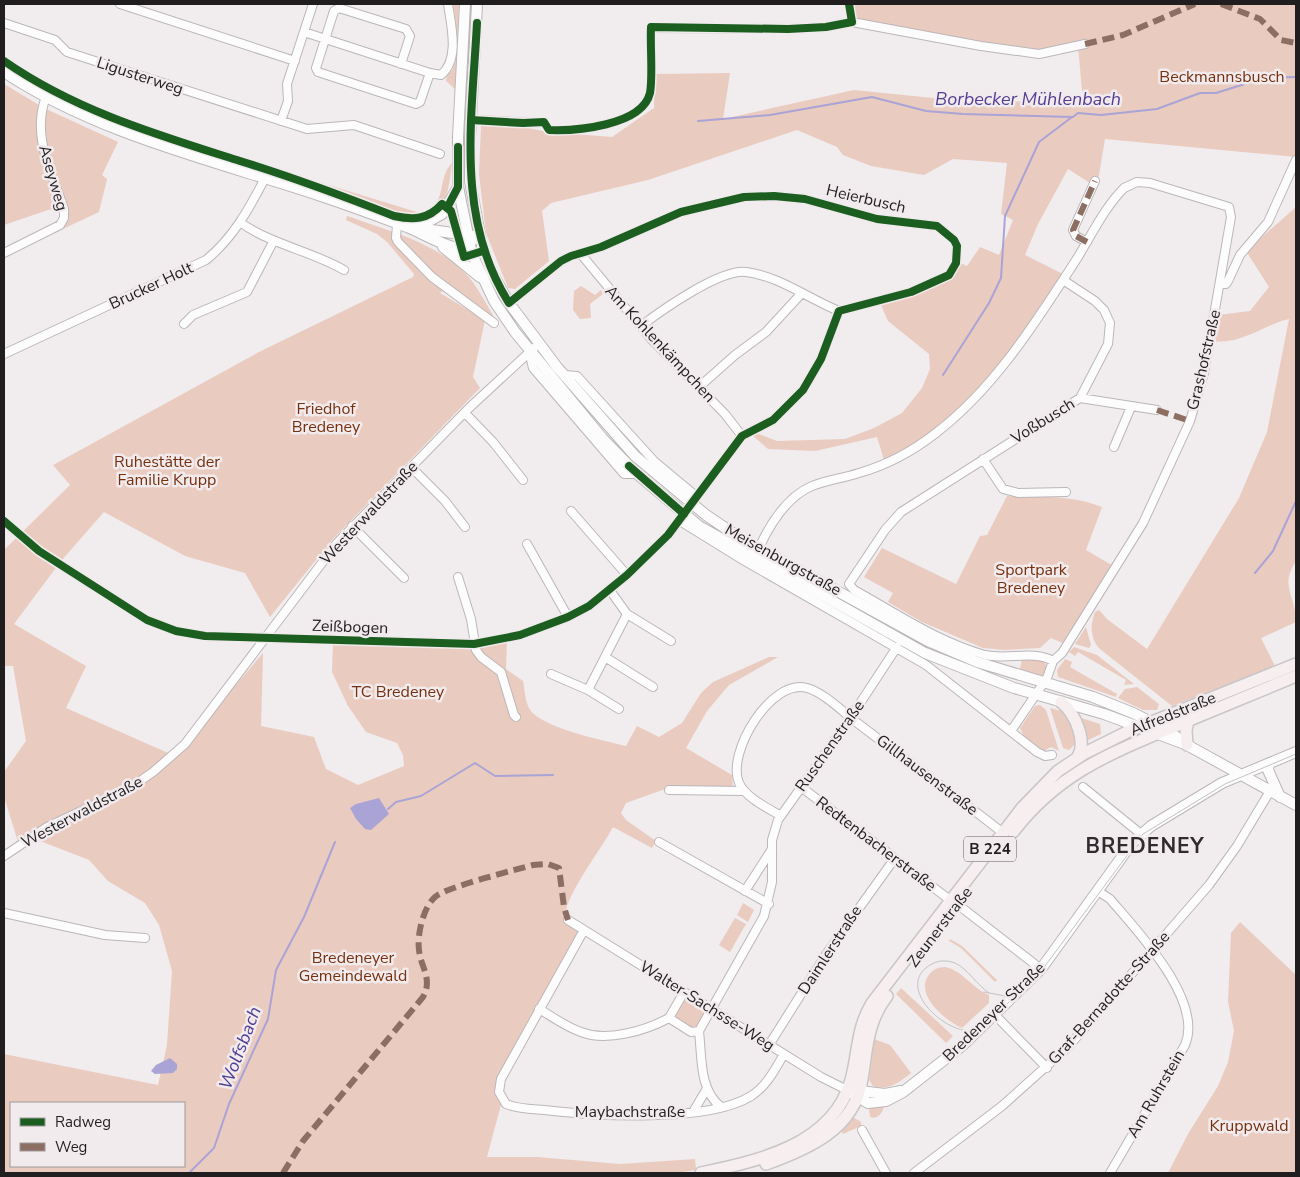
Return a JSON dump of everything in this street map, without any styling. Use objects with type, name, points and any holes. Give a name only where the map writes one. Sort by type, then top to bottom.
[{"type":"main road","name":"Meisenburgstraße","points":[[465,4],[459,108],[458,187],[468,239],[482,278],[494,302],[530,351],[603,439],[682,517],[925,652],[972,673],[1140,727]]},
{"type":"main road","name":"Meisenburgstraße","points":[[477,4],[475,120],[470,181],[479,236],[492,272],[509,303],[564,375],[635,456],[693,500],[706,516],[759,548],[930,642],[977,662],[1094,697],[1187,745]]},
{"type":"main road","points":[[4,72],[46,96],[120,130],[402,226],[439,243],[456,248],[468,239],[479,236]]},
{"type":"main road","points":[[419,227],[442,214],[458,187]]},
{"type":"main road","points":[[402,226],[419,227],[468,239]]},
{"type":"main road","points":[[439,243],[482,278]]},
{"type":"main road","name":"Alfredstraße","points":[[1066,781],[1088,765],[1154,728],[1296,664]]},
{"type":"main road","name":"Alfredstraße","points":[[1056,773],[1076,758],[1140,727],[1167,730],[1296,676]]},
{"type":"main road","points":[[1061,702],[1071,712],[1080,737],[1081,752],[1076,758]]},
{"type":"main road","points":[[1187,745],[1186,730],[1188,721]]},
{"type":"main road","points":[[1167,730],[1187,745],[1242,774],[1296,806]]},
{"type":"main road","name":"Bredeneyer Straße","points":[[858,1094],[884,1094],[910,1086],[964,1045],[1041,969],[1141,834],[1203,794],[1242,774],[1296,752]]},
{"type":"main road","points":[[1270,764],[1268,770],[1280,798]]},
{"type":"main road","name":"Zeunerstraße","points":[[858,1094],[868,1036],[875,1015],[1003,833],[1041,787],[1056,773]]},
{"type":"main road","name":"Zeunerstraße","points":[[847,1090],[852,1077],[857,1042],[865,1015],[953,902],[1034,807],[1066,781]]},
{"type":"main road","points":[[847,1090],[858,1094]]},
{"type":"main road","name":"B 224","points":[[701,1173],[761,1158],[801,1142],[824,1125],[839,1106],[847,1090]]},
{"type":"main road","name":"B 224","points":[[735,1173],[787,1156],[814,1144],[836,1128],[858,1094]]},
{"type":"street","points":[[120,4],[295,61]]},
{"type":"street","points":[[281,121],[288,100],[287,84],[304,32],[310,4]]},
{"type":"street","points":[[304,32],[441,75],[451,64],[452,27],[448,4]]},
{"type":"street","points":[[849,4],[852,22]]},
{"type":"street","points":[[401,64],[410,36],[406,30],[339,8],[334,11],[316,68],[318,72],[416,104],[420,102],[430,73]]},
{"type":"street","points":[[656,28],[788,29],[826,27],[852,22],[981,46],[1039,54],[1085,44]]},
{"type":"street","name":"Ligusterweg","points":[[4,23],[56,40],[67,52],[281,121],[315,130],[354,125],[440,154]]},
{"type":"street","name":"Aseyweg","points":[[4,253],[57,226],[64,218],[62,205],[42,148],[41,130],[43,104],[46,96]]},
{"type":"street","points":[[459,108],[475,120],[522,123],[544,122]]},
{"type":"street","points":[[1220,283],[1226,284],[1240,254],[1268,222],[1296,160]]},
{"type":"street","name":"Brucker Holt","points":[[4,354],[206,260],[224,243],[241,222],[265,178]]},
{"type":"street","points":[[1087,242],[1076,236],[1073,230],[1095,181]]},
{"type":"street","name":"Grashofstraße","points":[[759,548],[779,513],[800,493],[821,483],[858,474],[885,464],[917,447],[948,424],[986,385],[1007,360],[1063,280],[1120,192],[1130,184],[1150,183],[1222,203],[1229,207],[1232,213],[1220,283],[1201,386],[1176,454],[1130,545],[1062,653],[1053,661],[1044,683]]},
{"type":"street","name":"Heierbusch","points":[[509,303],[561,261],[615,241],[681,212],[733,199],[758,196],[805,199],[877,219],[937,226],[954,240],[956,263],[949,275],[912,292],[839,311]]},
{"type":"street","points":[[241,222],[273,242],[329,262],[344,270]]},
{"type":"street","points":[[402,226],[396,238],[404,251],[432,277],[494,323]]},
{"type":"street","points":[[184,324],[193,315],[247,292],[273,242]]},
{"type":"street","name":"Am Kohlenkämpchen","points":[[580,253],[641,326],[725,414],[742,436]]},
{"type":"street","points":[[641,326],[691,293],[732,273],[746,272],[760,275],[839,311],[821,359],[803,390],[773,420],[742,436],[693,500]]},
{"type":"street","name":"Voßbusch","points":[[849,584],[896,517],[1080,398],[1108,344],[1110,323],[1104,310],[1095,300],[1063,280]]},
{"type":"street","points":[[699,387],[735,355],[766,332],[801,294]]},
{"type":"street","name":"Westerwaldstraße","points":[[4,856],[47,827],[112,797],[154,772],[185,744],[336,543],[465,413],[530,351],[540,344]]},
{"type":"street","points":[[1080,398],[1157,410]]},
{"type":"street","points":[[1114,446],[1131,407]]},
{"type":"street","points":[[465,413],[493,442],[524,480]]},
{"type":"street","points":[[983,459],[1003,489],[1018,493],[1066,492]]},
{"type":"street","points":[[411,467],[445,501],[465,527]]},
{"type":"street","name":"Zeißbogen","points":[[4,522],[39,552],[87,583],[158,625],[176,631],[205,636],[474,644],[520,635],[568,617],[610,589],[627,575],[668,536],[693,500]]},
{"type":"street","points":[[571,511],[627,575]]},
{"type":"street","name":"Meisenburgstraße","points":[[682,517],[743,560],[897,647],[956,686],[1037,752],[1045,756],[1052,755]]},
{"type":"street","points":[[352,526],[404,578]]},
{"type":"street","points":[[527,544],[568,617]]},
{"type":"street","points":[[458,577],[471,619],[474,644],[481,658],[496,666],[501,672],[516,717]]},
{"type":"street","name":"Meisenburgstraße","points":[[849,584],[854,590],[915,624],[966,648],[1000,657],[1038,655],[1053,661]]},
{"type":"street","points":[[610,589],[627,614],[671,641]]},
{"type":"street","points":[[588,690],[627,614]]},
{"type":"street","name":"Ruschenstraße","points":[[699,1031],[769,904],[774,831],[781,816],[851,718],[897,647]]},
{"type":"street","points":[[604,656],[653,687]]},
{"type":"street","points":[[551,674],[588,690],[618,709]]},
{"type":"street","points":[[1011,731],[1044,683]]},
{"type":"street","name":"Gillhausenstraße","points":[[744,790],[739,783],[737,771],[743,744],[762,711],[782,691],[794,687],[809,688],[1003,833]]},
{"type":"street","name":"Redtenbacherstraße","points":[[801,787],[1041,969]]},
{"type":"street","points":[[1083,787],[1141,834]]},
{"type":"street","points":[[669,790],[744,790],[781,816]]},
{"type":"street","name":"Graf-Bernadotte-Straße","points":[[914,1173],[1002,1106],[1047,1068],[1088,1026],[1224,865],[1270,791]]},
{"type":"street","points":[[659,842],[769,904]]},
{"type":"street","name":"Ruschenstraße","points":[[745,891],[772,848]]},
{"type":"street","name":"Daimlerstraße","points":[[769,1045],[827,952],[895,858]]},
{"type":"street","name":"Am Ruhrstein","points":[[1098,891],[1110,899],[1152,950],[1177,986],[1188,1022],[1185,1045],[1110,1173]]},
{"type":"street","points":[[4,913],[105,935],[145,938]]},
{"type":"street","name":"Walter-Sachsse-Weg","points":[[568,920],[821,1077],[847,1090]]},
{"type":"street","points":[[584,930],[539,1009],[580,1032],[597,1036],[646,1027],[669,1018],[684,992]]},
{"type":"street","name":"Maybachstraße","points":[[539,1009],[499,1085],[501,1098],[512,1106],[565,1112],[624,1115],[693,1112],[721,1107],[738,1103],[759,1090],[784,1054]]},
{"type":"street","points":[[996,1015],[1047,1068]]},
{"type":"street","points":[[669,1018],[692,1032],[699,1031],[706,1090],[721,1107]]},
{"type":"street","points":[[693,1112],[706,1090]]},
{"type":"street","points":[[862,1130],[886,1173]]},
{"type":"green space","points":[[453,4],[459,4],[455,89],[446,81],[453,68],[457,45]]},
{"type":"green space","name":"Beckmannsbusch","points":[[851,4],[1296,4],[1296,157],[1105,139],[1098,181],[1093,185],[1068,169],[1038,224],[1025,255],[1065,275],[1006,360],[948,423],[885,463],[877,437],[815,451],[768,449],[752,435],[756,433],[777,441],[845,439],[874,428],[902,413],[922,388],[930,369],[929,354],[888,321],[880,303],[950,276],[958,262],[967,266],[980,247],[999,255],[1013,220],[1001,214],[1007,163],[953,159],[924,175],[871,166],[843,155],[837,147],[797,130],[648,180],[551,203],[542,211],[549,261],[515,289],[508,288],[486,233],[479,174],[481,126],[517,126],[548,132],[612,137],[654,108],[655,74],[730,73],[723,119],[854,90],[973,102],[1083,101],[1078,46],[1040,50],[981,44],[859,20],[853,12]]},
{"type":"green space","points":[[4,84],[39,105],[40,148],[62,208],[48,210],[4,225]]},
{"type":"green space","points":[[44,108],[118,142],[102,175],[107,179],[99,212],[63,229],[68,214],[50,165],[44,140]]},
{"type":"green space","points":[[452,163],[448,188],[443,201],[432,212],[418,218],[408,218],[380,210],[309,179],[420,213],[429,210],[435,205],[439,198],[444,176]]},
{"type":"green space","points":[[1296,207],[1296,561],[1291,570],[1289,584],[1296,622],[1261,638],[1275,666],[1172,706],[1100,649],[1094,641],[1093,617],[1095,612],[1099,610],[1107,619],[1147,649],[1239,498],[1267,432],[1289,319],[1233,340],[1213,341],[1218,315],[1250,311],[1269,287],[1246,251]]},
{"type":"green space","name":"Bredeneyer Gemeindewald","points":[[347,216],[397,233],[431,248],[460,268],[481,294],[494,317],[447,287],[440,293],[485,320],[473,377],[480,388],[333,539],[270,617],[245,573],[185,556],[104,512],[61,561],[14,624],[86,666],[66,708],[175,756],[263,653],[261,726],[314,737],[326,769],[358,785],[404,766],[403,755],[397,743],[366,732],[348,706],[332,672],[333,642],[408,643],[507,639],[506,669],[523,681],[526,701],[531,711],[548,723],[561,728],[626,746],[637,726],[659,737],[682,723],[701,693],[713,682],[769,657],[778,657],[729,685],[707,711],[686,748],[732,775],[733,789],[668,788],[626,803],[621,813],[626,820],[656,841],[652,848],[613,827],[570,898],[566,916],[570,923],[583,931],[500,1078],[502,1101],[487,1157],[537,1157],[620,1164],[695,1159],[696,1170],[675,1173],[4,1173],[4,1054],[158,1085],[167,1045],[172,971],[159,925],[145,903],[108,881],[89,860],[35,839],[98,809],[57,824],[20,848],[4,797],[4,772],[26,741],[13,666],[4,666],[4,550],[70,485],[53,465],[259,352],[413,277],[414,274],[387,242],[377,234],[346,220]]},
{"type":"green space","points":[[581,286],[595,295],[601,290],[603,294],[590,304],[591,318],[580,319],[573,310],[574,291]]},
{"type":"green space","name":"Sportpark Bredeney","points":[[1007,496],[1079,500],[1102,507],[1086,550],[1115,567],[1067,645],[1051,638],[1040,648],[1004,650],[983,648],[922,622],[888,602],[893,593],[864,577],[882,548],[956,584],[980,536],[987,535]]},
{"type":"green space","points":[[1086,627],[1091,645],[1089,648],[1075,644]]},
{"type":"green space","points":[[1074,647],[1097,655],[1134,684],[1124,685],[1126,680],[1078,652],[1075,656],[1069,652]]},
{"type":"green space","points":[[1037,658],[1045,663],[1047,669],[1045,673],[1035,676],[1019,672],[1022,660]]},
{"type":"green space","points":[[1065,659],[1072,662],[1070,667],[1117,694],[1116,697],[1058,677],[1057,670]]},
{"type":"green space","points":[[1137,687],[1159,704],[1157,710],[1143,710],[1118,698],[1125,689]]},
{"type":"green space","points":[[1040,705],[1046,710],[1059,751],[1051,747],[1042,752],[1025,739],[1020,728],[1035,706]]},
{"type":"green space","points":[[1050,708],[1065,712],[1072,726],[1076,743],[1069,750],[1063,748]]},
{"type":"green space","points":[[1075,716],[1100,724],[1101,734],[1084,742]]},
{"type":"green space","points":[[743,903],[754,910],[748,922],[737,915]]},
{"type":"green space","points":[[735,918],[746,924],[730,952],[719,945]]},
{"type":"green space","name":"Kruppwald","points":[[1240,922],[1296,975],[1296,1173],[1168,1173],[1188,1134],[1218,1086],[1228,1062],[1234,1031],[1228,1002],[1231,933]]},
{"type":"green space","points":[[950,939],[962,946],[997,980],[995,982],[961,948],[949,941]]},
{"type":"green space","points":[[945,967],[957,972],[978,989],[989,995],[989,1003],[962,1028],[948,1020],[934,1007],[926,992],[925,984],[928,976],[935,969]]},
{"type":"green space","points":[[901,988],[953,1036],[946,1043],[896,994]]},
{"type":"green space","points":[[683,999],[707,1014],[699,1026],[690,1027],[676,1017],[675,1012]]},
{"type":"green space","points":[[874,1039],[890,1045],[911,1073],[889,1086],[873,1086],[869,1080]]},
{"type":"green space","points":[[884,1106],[878,1116],[870,1117],[869,1107]]},
{"type":"green space","points":[[851,1116],[861,1122],[861,1126],[843,1134],[841,1131]]},
{"type":"shaded area","points":[[379,798],[389,814],[371,830],[365,829],[356,819],[350,808],[356,804]]},
{"type":"shaded area","points":[[170,1058],[177,1064],[177,1069],[173,1073],[155,1074],[151,1071],[156,1065]]},
{"type":"waterway","name":"Borbecker Mühlenbach","points":[[698,121],[770,115],[872,97],[926,111],[963,114],[1073,117],[1078,113],[1101,115],[1157,109],[1200,93],[1216,93],[1264,78],[1296,77]]},
{"type":"waterway","points":[[943,375],[989,303],[1001,278],[1005,216],[1039,142],[1072,117]]},
{"type":"waterway","points":[[1255,573],[1273,551],[1296,501]]},
{"type":"waterway","name":"Wolfsbach","points":[[388,809],[396,802],[421,796],[475,763],[495,776],[553,775]]},
{"type":"waterway","name":"Wolfsbach","points":[[189,1173],[214,1148],[229,1104],[268,1019],[276,970],[304,917],[335,842]]},
{"type":"tram line","points":[[989,993],[960,966],[946,961],[932,964],[921,973],[918,985],[921,997],[929,1009],[940,1019],[953,1027],[967,1031],[980,1030],[1042,970],[1143,834],[1225,784],[1296,754]]},
{"type":"tram line","points":[[984,992],[1005,996],[1017,991]]},
{"type":"marked path","points":[[1085,44],[1123,35],[1195,4]]},
{"type":"marked path","points":[[1221,4],[1260,19],[1281,40],[1296,43]]},
{"type":"marked path","points":[[1087,242],[1076,236],[1073,230],[1095,181]]},
{"type":"marked path","points":[[1157,410],[1190,421]]},
{"type":"marked path","points":[[283,1173],[303,1141],[423,997],[426,991],[427,979],[420,956],[419,937],[424,914],[435,897],[452,888],[481,879],[533,865],[548,864],[559,868],[564,907],[568,920]]},
{"type":"cycle path","points":[[471,120],[523,123],[544,122],[549,130],[575,129],[606,124],[634,113],[644,104],[650,93],[651,27],[788,29],[826,27],[852,22],[849,4]]},
{"type":"cycle path","points":[[4,521],[39,551],[147,620],[176,631],[205,636],[474,644],[520,635],[568,617],[589,606],[627,575],[668,535],[742,436],[773,420],[803,390],[821,359],[839,311],[911,292],[949,275],[956,263],[957,246],[954,240],[937,226],[877,219],[805,199],[774,196],[744,197],[681,212],[601,247],[571,256],[561,261],[509,303],[492,270],[481,237],[474,202],[471,167],[471,131],[477,23]]},
{"type":"cycle path","points":[[4,61],[31,79],[89,108],[118,120],[298,180],[394,216],[420,218],[431,213],[442,204],[451,211],[464,257],[483,251]]},
{"type":"cycle path","points":[[447,208],[458,187],[458,147]]},
{"type":"cycle path","points":[[629,466],[684,514]]},
{"type":"district","name":"BREDENEY","points":[[1145,846]]},
{"type":"park label","name":"Friedhof Bredeney","points":[[326,418]]},
{"type":"park label","name":"Ruhestätte der Familie Krupp","points":[[167,471]]},
{"type":"park label","name":"TC Bredeney","points":[[398,692]]}]
